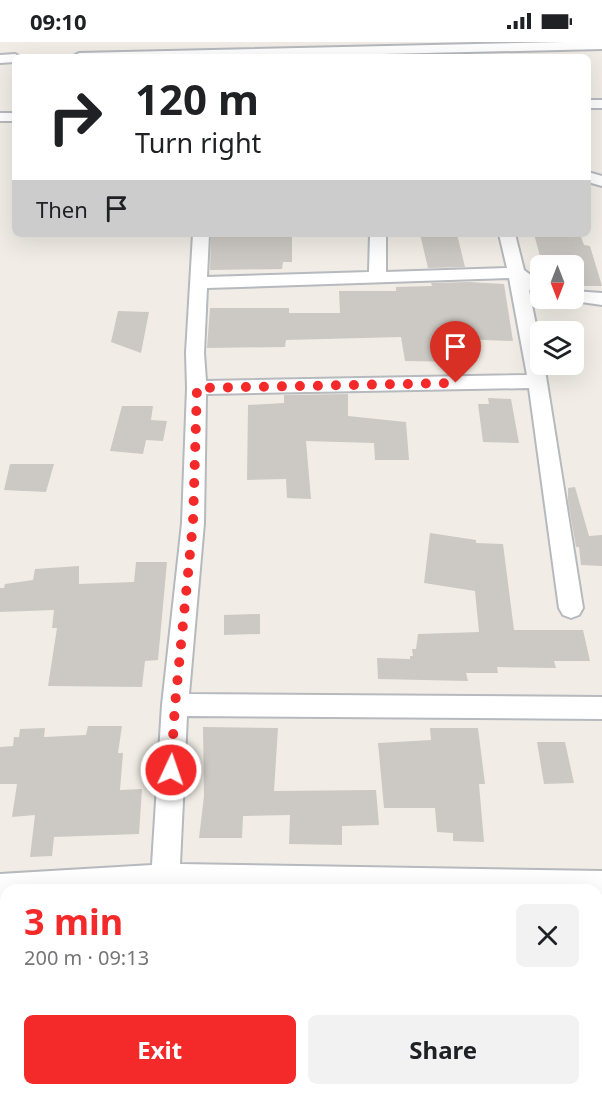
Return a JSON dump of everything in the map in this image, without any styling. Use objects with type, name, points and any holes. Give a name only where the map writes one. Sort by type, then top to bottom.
[{"type":"street","points":[[142,54],[206,51],[451,50],[602,45]]},
{"type":"street","points":[[165,884],[175,705],[193,523],[197,388],[195,353],[201,237]]},
{"type":"street","points":[[377,277],[378,237]]},
{"type":"street","points":[[508,237],[517,273],[536,381],[571,608]]},
{"type":"street","points":[[198,283],[517,273],[530,283]]},
{"type":"street","points":[[584,297],[602,299]]},
{"type":"street","points":[[197,388],[536,381]]},
{"type":"street","points":[[175,705],[602,708]]},
{"type":"building","points":[[211,237],[292,237],[292,262],[283,262],[282,269],[210,270]]},
{"type":"building","points":[[421,237],[458,237],[465,267],[428,268]]},
{"type":"building","points":[[535,237],[581,237],[584,245],[590,246],[602,286],[584,286],[584,255],[540,255]]},
{"type":"building","points":[[469,282],[504,284],[513,341],[458,339],[460,362],[405,361],[401,337],[286,340],[285,347],[207,348],[210,308],[289,308],[289,313],[340,313],[339,291],[396,291],[396,287]]},
{"type":"building","points":[[118,311],[149,312],[141,353],[111,342]]},
{"type":"building","points":[[348,394],[348,416],[406,422],[409,460],[375,460],[374,443],[306,441],[311,499],[287,498],[286,479],[247,480],[248,405],[284,403],[284,395]]},
{"type":"building","points":[[488,398],[511,399],[519,443],[483,442],[478,404],[489,404]]},
{"type":"building","points":[[122,406],[153,406],[151,420],[167,421],[163,441],[146,440],[143,454],[110,451]]},
{"type":"building","points":[[10,464],[54,464],[46,492],[4,490]]},
{"type":"building","points":[[575,487],[589,536],[602,535],[602,566],[581,565],[568,501],[568,488]]},
{"type":"building","points":[[430,533],[476,540],[476,543],[503,544],[514,630],[583,630],[590,661],[554,661],[556,668],[497,667],[498,673],[466,673],[468,681],[378,679],[377,658],[410,659],[410,656],[413,656],[412,649],[416,649],[418,634],[479,632],[475,591],[424,583]]},
{"type":"building","points":[[136,562],[167,562],[158,660],[145,661],[142,687],[48,686],[57,628],[52,628],[54,610],[0,612],[0,588],[4,588],[5,584],[33,580],[35,569],[79,566],[79,584],[134,582]]},
{"type":"building","points":[[260,614],[260,634],[224,635],[224,615]]},
{"type":"building","points":[[88,726],[122,726],[118,753],[123,753],[120,790],[142,789],[139,834],[54,837],[52,856],[30,857],[35,815],[12,817],[17,784],[0,784],[0,747],[13,746],[14,737],[19,737],[20,729],[45,728],[44,737],[86,735]]},
{"type":"building","points":[[203,727],[278,728],[274,791],[376,790],[379,825],[342,826],[342,845],[289,844],[290,815],[243,816],[242,838],[199,838],[204,796]]},
{"type":"building","points":[[430,728],[478,728],[485,784],[479,784],[484,842],[453,841],[453,833],[437,832],[435,808],[384,808],[378,743],[431,740]]},
{"type":"building","points":[[537,742],[565,742],[574,783],[544,784]]},
{"type":"route","points":[[171,770],[193,523],[197,388],[456,383]]}]
